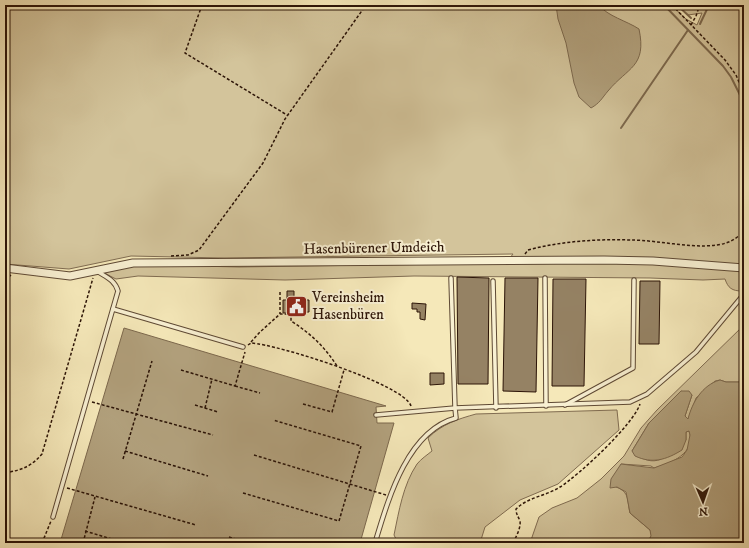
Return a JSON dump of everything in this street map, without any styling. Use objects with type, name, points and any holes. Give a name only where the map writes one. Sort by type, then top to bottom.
[{"type":"street","name":"Hasenbürener Umdeich","points":[[5,268],[70,276],[133,263],[521,259],[653,261],[744,268]]},
{"type":"lane","points":[[53,517],[118,292],[116,285],[112,280],[96,271]]},
{"type":"lane","points":[[375,543],[396,478],[408,458],[434,428],[456,418],[451,278]]},
{"type":"lane","points":[[545,278],[546,406]]},
{"type":"lane","points":[[564,406],[633,368],[634,280]]},
{"type":"lane","points":[[494,281],[496,408]]},
{"type":"lane","points":[[376,415],[455,408],[564,406],[630,402],[641,398],[696,352],[744,294]]},
{"type":"lane","points":[[113,309],[244,349]]},
{"type":"path","points":[[202,5],[185,53],[288,115]]},
{"type":"path","points":[[168,263],[172,255],[188,255],[199,250],[263,163],[288,115],[366,5]]},
{"type":"path","points":[[672,5],[725,60],[736,75],[744,94]]},
{"type":"path","points":[[691,25],[699,7]]},
{"type":"path","points":[[521,259],[528,250],[551,244],[579,241],[631,240],[707,246],[727,243],[738,237],[744,231]]},
{"type":"path","points":[[5,473],[23,470],[34,463],[42,454],[96,271]]},
{"type":"path","points":[[280,292],[280,314]]},
{"type":"path","points":[[235,386],[244,349],[251,343],[256,335],[280,314],[291,314],[291,321],[316,339],[330,355],[337,366]]},
{"type":"path","points":[[251,343],[272,345],[337,366],[378,383],[399,394],[410,404],[411,412]]},
{"type":"path","points":[[123,460],[152,361]]},
{"type":"path","points":[[181,370],[260,393]]},
{"type":"path","points":[[303,404],[332,412],[344,370]]},
{"type":"path","points":[[205,408],[212,379]]},
{"type":"path","points":[[513,543],[519,529],[520,522],[516,508],[523,502],[544,495],[560,487],[590,462],[622,431],[640,406],[641,398]]},
{"type":"path","points":[[86,401],[213,435]]},
{"type":"path","points":[[194,405],[218,412]]},
{"type":"path","points":[[244,493],[339,521],[361,446],[273,420]]},
{"type":"path","points":[[125,450],[208,476]]},
{"type":"path","points":[[254,454],[390,496]]},
{"type":"path","points":[[61,487],[196,525]]},
{"type":"path","points":[[83,543],[95,497]]},
{"type":"path","points":[[42,543],[53,517]]},
{"type":"path","points":[[86,532],[125,543]]},
{"type":"path","points":[[229,537],[249,543]]},
{"type":"shaded area","points":[[5,5],[671,5],[686,19],[697,25],[702,13],[688,15],[678,5],[744,5],[744,299],[742,291],[731,288],[725,279],[703,280],[650,278],[414,276],[285,280],[138,276],[116,279],[102,272],[133,266],[154,265],[239,267],[506,263],[513,254],[224,258],[131,256],[69,269],[5,264]]},
{"type":"shaded area","points":[[556,5],[599,5],[612,15],[639,29],[641,42],[638,59],[629,71],[615,83],[599,102],[591,108],[579,97],[574,83]]},
{"type":"shaded area","points":[[744,325],[744,382],[715,381],[696,398],[688,420],[685,416],[692,395],[681,391],[649,423],[632,451],[647,460],[654,461],[660,459],[673,452],[686,440],[686,432],[689,431],[689,446],[686,451],[667,464],[654,468],[651,466],[621,464],[616,487],[624,491],[626,494],[630,513],[650,530],[652,535],[647,543],[530,543],[539,517],[552,508],[577,498],[601,479],[624,456],[641,428],[657,410]]},
{"type":"shaded area","points":[[124,328],[386,406],[376,407],[377,423],[394,423],[360,543],[60,543]]},
{"type":"shaded area","points":[[720,380],[726,382],[744,382],[744,543],[647,543],[651,536],[650,530],[630,513],[626,492],[617,487],[610,488],[611,479],[621,464],[654,468],[682,457],[687,450],[690,435],[689,431],[686,432],[686,440],[682,450],[665,458],[659,460],[647,460],[635,456],[632,451],[649,423],[681,391],[689,391],[692,395],[685,416],[688,419],[695,401],[703,390],[714,382]]},
{"type":"shaded area","points":[[617,410],[619,430],[558,484],[520,500],[485,527],[480,543],[398,543],[394,535],[402,498],[408,481],[417,464],[432,451],[428,438],[439,429],[457,420],[476,414]]},
{"type":"building","points":[[457,277],[489,278],[488,384],[458,384]]},
{"type":"building","points":[[505,278],[538,278],[536,392],[503,391]]},
{"type":"building","points":[[553,279],[586,279],[584,386],[552,386]]},
{"type":"building","points":[[640,281],[660,281],[659,344],[639,344]]},
{"type":"building","name":"Vereinsheim Hasenbüren","points":[[287,291],[294,291],[294,300],[309,300],[309,312],[283,313],[283,300],[287,300]]},
{"type":"building","points":[[412,303],[426,304],[425,320],[420,319],[420,312],[417,312],[417,309],[412,309]]},
{"type":"building","points":[[430,373],[444,373],[444,384],[430,385]]},
{"type":"waterway","points":[[664,5],[723,66],[731,77],[744,103]]},
{"type":"waterway","points":[[677,5],[691,18]]},
{"type":"waterway","points":[[700,24],[709,5]]},
{"type":"waterway","points":[[621,128],[688,30]]},
{"type":"place","name":"Vereinsheim Hasenbüren","points":[[296,306]]}]
